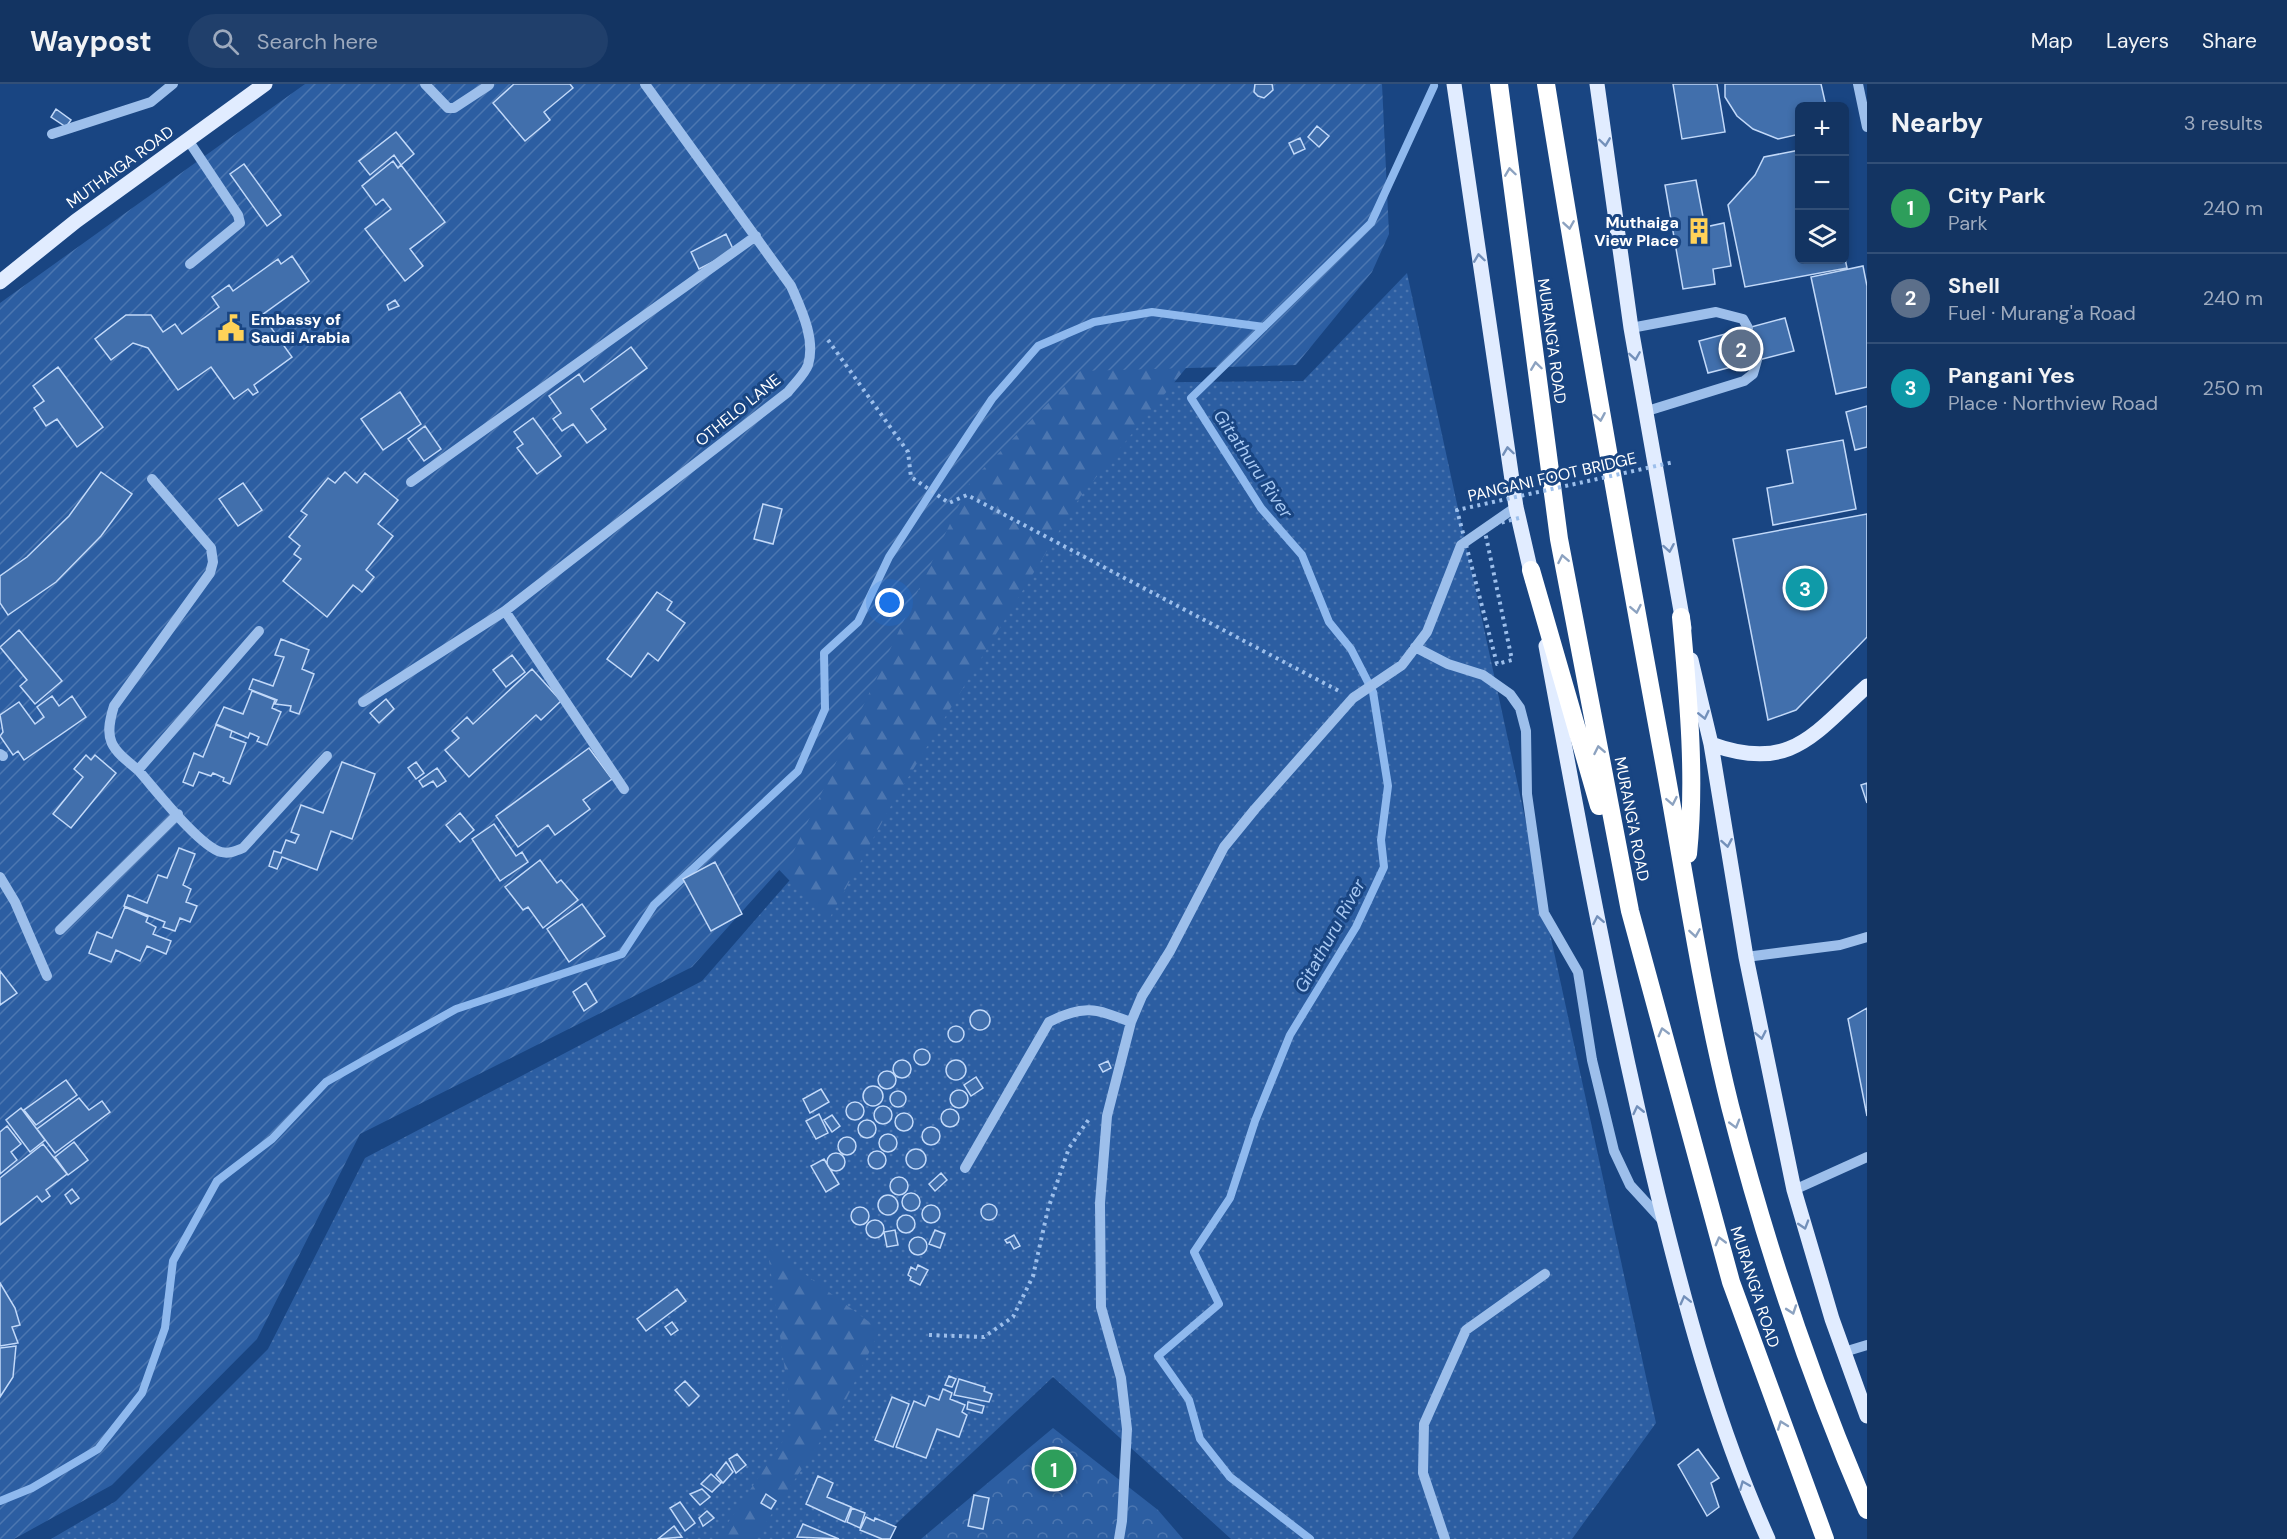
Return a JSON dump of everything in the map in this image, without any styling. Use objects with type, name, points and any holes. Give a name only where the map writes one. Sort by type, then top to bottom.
[{"type":"highway","name":"MURANG'A ROAD","points":[[1498,84],[1559,539],[1630,911],[1731,1282],[1825,1539]]},
{"type":"highway","name":"MURANG'A ROAD","points":[[1546,84],[1599,408],[1702,978],[1730,1105],[1768,1240],[1838,1441],[1867,1510]]},
{"type":"highway","points":[[1531,570],[1630,911]]},
{"type":"highway","points":[[1681,617],[1690,717],[1691,819],[1685,875]]},
{"type":"main road","name":"MUTHAIGA ROAD","points":[[0,282],[76,221],[265,84]]},
{"type":"main road","points":[[1454,84],[1518,512],[1614,1008],[1697,1347],[1743,1484],[1767,1539]]},
{"type":"main road","points":[[1597,84],[1644,412],[1681,617],[1711,744],[1746,957],[1794,1190],[1844,1352],[1867,1416]]},
{"type":"main road","points":[[1711,744],[1731,752],[1781,754],[1802,744],[1867,686]]},
{"type":"street","points":[[52,134],[151,102],[173,84]]},
{"type":"street","points":[[425,84],[448,108],[454,108],[489,85]]},
{"type":"street","name":"OTHELO LANE","points":[[363,702],[505,611],[788,392],[808,366],[810,345],[804,315],[791,286],[645,84]]},
{"type":"street","points":[[1858,84],[1867,127]]},
{"type":"street","points":[[188,140],[238,215],[240,223],[190,264]]},
{"type":"street","points":[[411,482],[756,236]]},
{"type":"street","points":[[1631,328],[1716,312],[1743,319],[1748,328]]},
{"type":"street","points":[[1644,412],[1744,381],[1753,374],[1757,360]]},
{"type":"street","points":[[152,479],[211,548],[213,562],[210,573],[114,706],[107,728],[111,746],[138,770],[205,844],[220,852],[232,853],[243,848],[327,756]]},
{"type":"street","points":[[1119,1539],[1127,1429],[1126,1404],[1101,1307],[1100,1203],[1107,1116],[1131,1022],[1142,996],[1170,951],[1224,847],[1255,808],[1353,698],[1402,665],[1427,632],[1461,545],[1518,512]]},
{"type":"street","points":[[505,611],[624,789]]},
{"type":"street","points":[[138,770],[259,631]]},
{"type":"street","points":[[1415,647],[1448,664],[1483,675],[1510,694],[1520,708],[1526,731],[1527,794],[1544,913],[1578,972],[1593,1060],[1614,1151],[1630,1185],[1665,1223]]},
{"type":"street","points":[[60,930],[178,814]]},
{"type":"street","points":[[0,877],[3,890],[47,976]]},
{"type":"street","points":[[1746,957],[1840,945],[1867,937]]},
{"type":"street","points":[[965,1168],[1049,1022],[1072,1010],[1101,1011],[1131,1022]]},
{"type":"street","points":[[1794,1190],[1867,1157]]},
{"type":"street","points":[[1445,1539],[1423,1473],[1424,1424],[1466,1330],[1545,1274]]},
{"type":"street","points":[[1844,1352],[1867,1345]]},
{"type":"path","points":[[825,335],[908,452],[910,477],[949,503],[967,495],[1353,698]]},
{"type":"path","name":"PANGANI FOOT BRIDGE","points":[[1518,512],[1484,527],[1512,660],[1497,664],[1457,510],[1674,462]]},
{"type":"path","points":[[929,1335],[984,1337],[1013,1317],[1033,1276],[1048,1209],[1069,1149],[1089,1118],[1107,1116]]},
{"type":"green space","points":[[305,84],[1382,84],[1389,234],[1372,272],[1296,365],[1080,371],[970,482],[791,857],[692,967],[360,1134],[257,1339],[112,1485],[14,1539],[0,1539],[0,303]]},
{"type":"green space","points":[[852,233],[1191,362],[1080,497],[892,804],[828,921],[766,856]]},
{"type":"green space","points":[[1407,273],[1656,1423],[1572,1539],[1231,1539],[1053,1377],[880,1539],[51,1539],[116,1501],[268,1349],[365,1158],[702,981],[803,865],[1090,383],[1303,381]]},
{"type":"green space","points":[[767,1246],[880,1330],[840,1412],[755,1539],[717,1539],[793,1426]]},
{"type":"green space","points":[[1053,1428],[1158,1510],[1183,1539],[921,1539]]},
{"type":"building","points":[[514,84],[570,84],[573,88],[544,112],[550,120],[525,141],[493,103]]},
{"type":"building","points":[[1255,84],[1272,84],[1273,90],[1264,98],[1258,96],[1254,92]]},
{"type":"building","points":[[1673,84],[1717,84],[1725,132],[1682,139]]},
{"type":"building","points":[[1725,84],[1821,84],[1825,102],[1795,102],[1795,135],[1778,139],[1753,129],[1737,116],[1725,97]]},
{"type":"building","points":[[56,109],[71,120],[66,127],[51,117]]},
{"type":"building","points":[[1317,126],[1329,136],[1319,147],[1308,137]]},
{"type":"building","points":[[396,132],[414,154],[401,165],[394,155],[370,175],[359,161]]},
{"type":"building","points":[[1300,138],[1305,149],[1294,154],[1289,143]]},
{"type":"building","points":[[1795,151],[1795,264],[1846,264],[1847,268],[1745,287],[1728,205],[1755,175],[1764,157]]},
{"type":"building","points":[[393,161],[398,168],[401,165],[445,222],[410,249],[423,266],[405,281],[365,229],[391,209],[383,199],[376,205],[362,186]]},
{"type":"building","points":[[244,164],[281,215],[267,226],[230,174]]},
{"type":"building","name":"Muthaiga View Place","points":[[1696,180],[1705,227],[1724,223],[1731,266],[1713,269],[1715,284],[1683,289],[1665,185]]},
{"type":"building","points":[[726,234],[734,251],[699,269],[691,252]]},
{"type":"building","name":"Embassy of Saudi Arabia","points":[[292,256],[309,281],[262,315],[292,357],[254,385],[258,392],[253,395],[248,389],[234,399],[211,367],[178,390],[148,348],[133,343],[111,360],[95,339],[126,315],[151,315],[163,332],[175,324],[182,334],[219,307],[212,297],[229,285],[233,291],[278,259],[281,264]]},
{"type":"building","points":[[1863,266],[1867,286],[1867,387],[1836,394],[1811,277]]},
{"type":"building","points":[[395,300],[399,306],[389,310],[387,305]]},
{"type":"building","points":[[1785,318],[1794,351],[1708,373],[1699,341]]},
{"type":"building","points":[[631,347],[647,368],[591,409],[606,429],[587,443],[573,424],[562,431],[553,419],[561,413],[549,396],[579,374],[584,382]]},
{"type":"building","points":[[58,367],[103,427],[77,447],[57,419],[46,426],[34,408],[44,401],[33,386]]},
{"type":"building","points":[[400,392],[421,424],[383,450],[361,419]]},
{"type":"building","points":[[1867,406],[1867,447],[1855,450],[1846,412]]},
{"type":"building","points":[[533,418],[561,456],[537,474],[517,448],[523,444],[514,432]]},
{"type":"building","points":[[425,426],[441,449],[424,461],[408,439]]},
{"type":"building","points":[[1843,440],[1856,509],[1773,525],[1767,488],[1793,483],[1787,450]]},
{"type":"building","points":[[101,472],[132,494],[101,536],[56,582],[8,615],[0,603],[0,576],[27,557],[69,516]]},
{"type":"building","points":[[345,472],[357,483],[365,473],[398,500],[378,524],[393,536],[366,570],[374,577],[362,592],[353,585],[327,617],[283,581],[301,559],[294,554],[300,546],[289,537],[307,515],[301,511],[328,478],[335,483]]},
{"type":"building","points":[[243,483],[262,510],[238,526],[219,499]]},
{"type":"building","points":[[763,504],[782,509],[773,544],[754,539]]},
{"type":"building","points":[[1867,514],[1867,637],[1796,710],[1768,720],[1733,539]]},
{"type":"building","points":[[657,592],[672,602],[667,610],[685,623],[658,661],[648,653],[631,677],[607,659]]},
{"type":"building","points":[[19,630],[62,681],[35,704],[20,686],[27,680],[0,647]]},
{"type":"building","points":[[281,639],[309,650],[302,669],[314,674],[299,714],[290,711],[291,706],[275,704],[277,700],[249,689],[253,679],[273,686],[284,657],[275,655]]},
{"type":"building","points":[[512,655],[525,672],[506,687],[493,670]]},
{"type":"building","points":[[532,669],[561,701],[541,720],[536,715],[469,777],[445,750],[459,738],[452,731],[467,717],[473,724]]},
{"type":"building","points":[[252,691],[275,700],[272,708],[281,712],[267,745],[257,741],[259,737],[250,733],[248,738],[216,724],[224,707],[243,714]]},
{"type":"building","points":[[52,696],[59,706],[72,696],[86,717],[24,760],[18,751],[13,755],[0,736],[3,732],[0,715],[19,702],[35,724],[44,717],[37,707]]},
{"type":"building","points":[[386,699],[394,709],[379,723],[370,713]]},
{"type":"building","points":[[216,725],[232,731],[230,737],[246,743],[230,784],[213,773],[211,776],[199,772],[193,786],[183,782],[194,753],[203,757]]},
{"type":"building","points":[[589,748],[612,779],[583,800],[590,809],[555,835],[548,825],[518,847],[496,816]]},
{"type":"building","points":[[86,755],[91,760],[95,755],[116,773],[71,828],[53,814],[83,777],[74,769]]},
{"type":"building","points":[[342,762],[375,774],[352,839],[331,831],[317,870],[282,857],[277,869],[269,866],[274,851],[281,853],[286,840],[295,843],[299,835],[291,832],[301,805],[323,813]]},
{"type":"building","points":[[416,762],[424,773],[416,779],[408,768]]},
{"type":"building","points":[[437,768],[446,781],[437,787],[433,781],[423,787],[419,781]]},
{"type":"building","points":[[1867,783],[1867,803],[1861,785]]},
{"type":"building","points":[[460,813],[474,830],[460,842],[446,825]]},
{"type":"building","points":[[494,824],[516,856],[522,852],[528,862],[500,881],[472,839]]},
{"type":"building","points":[[179,848],[195,854],[183,885],[191,889],[186,902],[197,906],[190,922],[180,918],[175,931],[163,927],[165,922],[124,906],[128,895],[147,903],[158,875],[167,878]]},
{"type":"building","points":[[540,860],[557,883],[561,880],[578,900],[543,928],[528,907],[523,910],[505,887]]},
{"type":"building","points":[[715,862],[742,914],[711,931],[683,879]]},
{"type":"building","points":[[582,904],[605,936],[569,962],[547,929]]},
{"type":"building","points":[[125,907],[148,917],[146,922],[156,927],[153,934],[171,941],[166,954],[147,946],[140,961],[116,950],[111,962],[89,953],[97,932],[112,938]]},
{"type":"building","points":[[0,971],[17,993],[0,1005]]},
{"type":"building","points":[[586,983],[597,1002],[584,1011],[573,992]]},
{"type":"building","points":[[1867,1008],[1867,1116],[1848,1019]]},
{"type":"building","points":[[980,1010],[987,1013],[990,1020],[987,1027],[980,1030],[973,1027],[970,1020],[973,1013]]},
{"type":"building","points":[[956,1026],[962,1028],[964,1034],[962,1040],[956,1042],[950,1040],[948,1034],[950,1028]]},
{"type":"building","points":[[919,1049],[925,1049],[930,1057],[928,1063],[919,1065],[914,1060],[914,1054]]},
{"type":"building","points":[[902,1060],[908,1063],[911,1069],[908,1075],[902,1078],[896,1075],[893,1069],[896,1063]]},
{"type":"building","points":[[956,1060],[963,1063],[966,1070],[963,1077],[956,1080],[949,1077],[946,1070],[949,1063]]},
{"type":"building","points":[[1108,1061],[1111,1068],[1103,1072],[1099,1065]]},
{"type":"building","points":[[887,1071],[893,1074],[896,1080],[893,1086],[887,1089],[881,1086],[878,1080],[881,1074]]},
{"type":"building","points":[[976,1077],[983,1088],[971,1096],[964,1085]]},
{"type":"building","points":[[66,1080],[77,1095],[36,1125],[24,1110]]},
{"type":"building","points":[[873,1086],[880,1089],[883,1096],[880,1103],[873,1106],[866,1103],[863,1096],[866,1089]]},
{"type":"building","points":[[821,1089],[829,1102],[810,1113],[803,1099]]},
{"type":"building","points":[[959,1090],[965,1093],[968,1099],[965,1105],[959,1108],[953,1105],[950,1099],[953,1093]]},
{"type":"building","points":[[895,1091],[901,1091],[906,1099],[904,1105],[895,1107],[890,1102],[890,1096]]},
{"type":"building","points":[[79,1098],[89,1110],[102,1101],[110,1112],[55,1153],[37,1129]]},
{"type":"building","points":[[855,1102],[863,1107],[864,1111],[859,1119],[855,1120],[847,1115],[846,1111],[851,1103]]},
{"type":"building","points":[[883,1106],[889,1109],[892,1115],[889,1121],[883,1124],[877,1121],[874,1115],[877,1109]]},
{"type":"building","points":[[21,1108],[45,1140],[30,1152],[6,1120]]},
{"type":"building","points":[[950,1109],[956,1112],[959,1118],[956,1124],[950,1127],[944,1124],[941,1118],[944,1112]]},
{"type":"building","points":[[904,1113],[910,1116],[913,1122],[910,1128],[904,1131],[898,1128],[895,1122],[898,1116]]},
{"type":"building","points":[[819,1114],[828,1133],[816,1139],[806,1121]]},
{"type":"building","points":[[832,1115],[840,1126],[832,1132],[824,1120]]},
{"type":"building","points":[[867,1120],[873,1123],[876,1129],[873,1135],[867,1138],[861,1135],[858,1129],[861,1123]]},
{"type":"building","points":[[7,1126],[21,1144],[11,1152],[17,1160],[0,1174],[0,1132]]},
{"type":"building","points":[[931,1127],[937,1130],[940,1136],[937,1142],[931,1145],[925,1142],[922,1136],[925,1130]]},
{"type":"building","points":[[888,1134],[894,1137],[897,1143],[894,1149],[888,1152],[882,1149],[879,1143],[882,1137]]},
{"type":"building","points":[[847,1137],[853,1140],[856,1146],[853,1152],[847,1155],[841,1152],[838,1146],[841,1140]]},
{"type":"building","points":[[74,1142],[88,1160],[68,1175],[55,1157]]},
{"type":"building","points":[[43,1144],[67,1174],[46,1190],[50,1196],[42,1202],[37,1196],[0,1225],[0,1178]]},
{"type":"building","points":[[916,1149],[923,1152],[926,1159],[923,1166],[916,1169],[909,1166],[906,1159],[909,1152]]},
{"type":"building","points":[[877,1151],[883,1154],[886,1160],[883,1166],[877,1169],[871,1166],[868,1160],[871,1154]]},
{"type":"building","points":[[836,1153],[842,1156],[845,1162],[842,1168],[836,1171],[830,1168],[827,1162],[830,1156]]},
{"type":"building","points":[[824,1159],[839,1184],[826,1192],[811,1166]]},
{"type":"building","points":[[941,1173],[947,1180],[935,1191],[929,1184]]},
{"type":"building","points":[[899,1177],[905,1180],[908,1186],[905,1192],[899,1195],[893,1192],[890,1186],[893,1180]]},
{"type":"building","points":[[72,1189],[79,1198],[71,1204],[65,1195]]},
{"type":"building","points":[[911,1193],[919,1198],[920,1202],[915,1210],[911,1211],[903,1206],[902,1202],[907,1194]]},
{"type":"building","points":[[888,1195],[895,1198],[898,1205],[895,1212],[888,1215],[881,1212],[878,1205],[881,1198]]},
{"type":"building","points":[[986,1204],[992,1204],[997,1212],[995,1218],[986,1220],[981,1215],[981,1209]]},
{"type":"building","points":[[931,1205],[937,1208],[940,1214],[937,1220],[931,1223],[925,1220],[922,1214],[925,1208]]},
{"type":"building","points":[[860,1207],[866,1210],[869,1216],[866,1222],[860,1225],[854,1222],[851,1216],[854,1210]]},
{"type":"building","points":[[906,1215],[912,1218],[915,1224],[912,1230],[906,1233],[900,1230],[897,1224],[900,1218]]},
{"type":"building","points":[[875,1220],[881,1223],[884,1229],[881,1235],[875,1238],[869,1235],[866,1229],[869,1223]]},
{"type":"building","points":[[895,1230],[898,1245],[887,1247],[884,1232]]},
{"type":"building","points":[[935,1230],[945,1234],[940,1248],[929,1244]]},
{"type":"building","points":[[1014,1235],[1020,1246],[1014,1249],[1010,1242],[1007,1243],[1005,1240]]},
{"type":"building","points":[[918,1237],[924,1240],[927,1246],[924,1252],[918,1255],[912,1252],[909,1246],[912,1240]]},
{"type":"building","points":[[918,1265],[928,1270],[920,1285],[910,1280],[911,1277],[908,1275],[911,1267],[916,1270]]},
{"type":"building","points":[[0,1283],[15,1308],[20,1325],[12,1327],[18,1343],[0,1346]]},
{"type":"building","points":[[677,1289],[686,1301],[646,1331],[637,1319]]},
{"type":"building","points":[[672,1322],[678,1330],[671,1335],[665,1327]]},
{"type":"building","points":[[16,1346],[13,1377],[0,1397],[0,1348]]},
{"type":"building","points":[[949,1376],[956,1379],[952,1387],[945,1385]]},
{"type":"building","points":[[959,1379],[985,1387],[984,1391],[992,1394],[989,1402],[954,1395]]},
{"type":"building","points":[[685,1381],[699,1396],[689,1406],[675,1390]]},
{"type":"building","points":[[943,1389],[952,1393],[950,1399],[965,1405],[962,1412],[967,1415],[959,1437],[937,1429],[926,1458],[896,1447],[914,1401],[925,1406],[929,1396],[939,1400]]},
{"type":"building","points":[[892,1397],[909,1404],[893,1447],[875,1440]]},
{"type":"building","points":[[968,1402],[984,1406],[982,1413],[967,1409]]},
{"type":"building","points":[[1698,1449],[1719,1478],[1711,1483],[1719,1507],[1707,1516],[1678,1465]]},
{"type":"building","points":[[737,1454],[746,1465],[736,1473],[729,1459]]},
{"type":"building","points":[[726,1462],[733,1472],[723,1483],[716,1475]]},
{"type":"building","points":[[711,1474],[721,1483],[712,1492],[701,1484]]},
{"type":"building","points":[[818,1476],[833,1483],[827,1497],[851,1507],[845,1522],[806,1504]]},
{"type":"building","points":[[702,1489],[710,1497],[700,1505],[690,1494]]},
{"type":"building","points":[[766,1494],[776,1501],[771,1509],[761,1503]]},
{"type":"building","points":[[974,1495],[989,1498],[983,1529],[968,1526]]},
{"type":"building","points":[[680,1502],[695,1523],[685,1531],[670,1508]]},
{"type":"building","points":[[852,1508],[865,1513],[860,1528],[847,1522]]},
{"type":"building","points":[[707,1511],[714,1518],[703,1526],[699,1518]]},
{"type":"building","points":[[866,1517],[874,1521],[875,1518],[896,1527],[890,1539],[882,1539],[860,1530]]},
{"type":"building","points":[[803,1524],[839,1539],[797,1537]]},
{"type":"building","points":[[674,1526],[682,1537],[658,1539]]},
{"type":"waterway","name":"Gitathuru River","points":[[1310,1539],[1230,1477],[1200,1439],[1189,1400],[1158,1356],[1219,1304],[1194,1252],[1230,1198],[1255,1121],[1290,1035],[1356,927],[1384,867],[1381,840],[1388,786],[1373,692],[1351,649],[1329,622],[1302,555],[1261,508],[1191,398],[1371,223],[1434,86]]},
{"type":"waterway","points":[[0,1501],[32,1488],[98,1449],[142,1393],[165,1328],[173,1261],[217,1181],[272,1139],[326,1082],[363,1061],[456,1009],[622,954],[654,905],[798,771],[825,709],[824,653],[858,622],[889,557],[957,452],[992,399],[1038,346],[1094,322],[1152,312],[1264,327]]},
{"type":"tunnel","points":[[1748,328],[1757,360]]},
{"type":"place","name":"Muthaiga View Place","points":[[1699,231]]},
{"type":"place","name":"Embassy of Saudi Arabia","points":[[231,328]]},
{"type":"place","name":"Shell","points":[[1741,349]]},
{"type":"place","name":"Pangani Yes","points":[[1805,588]]},
{"type":"place","name":"City Park","points":[[1054,1469]]}]
